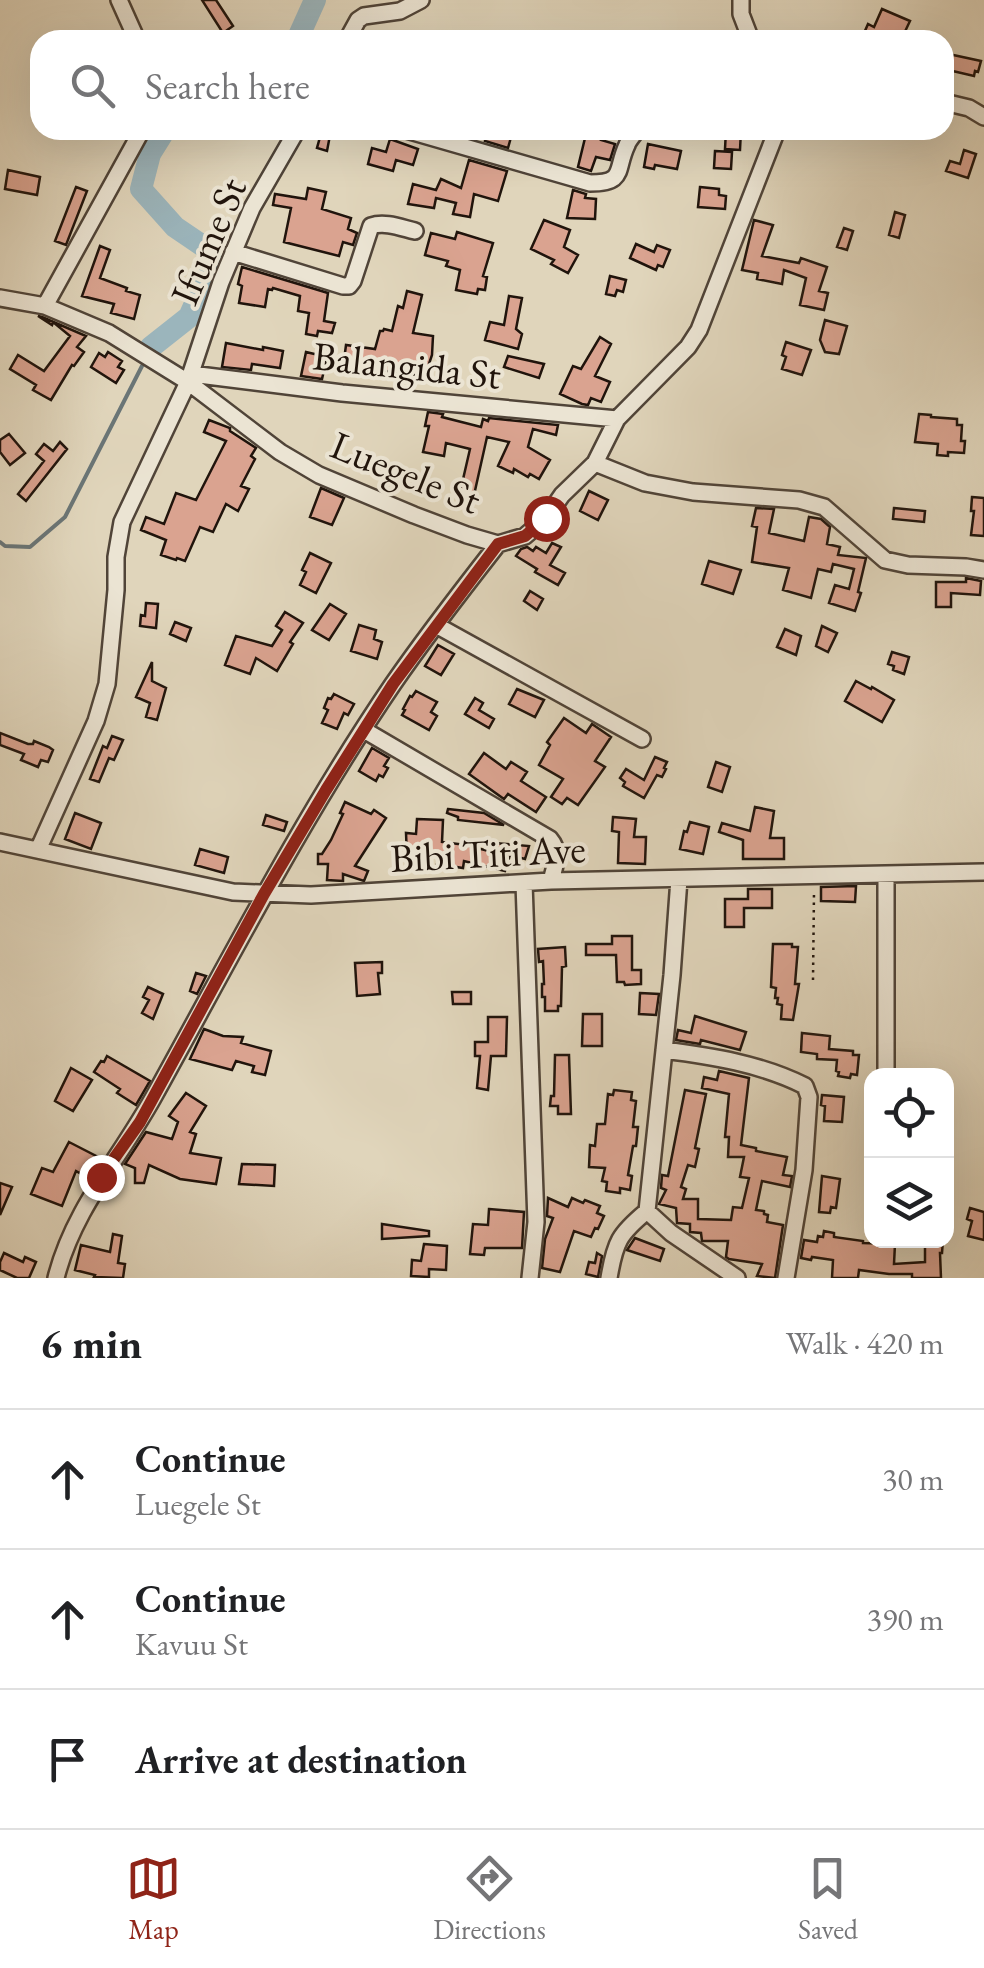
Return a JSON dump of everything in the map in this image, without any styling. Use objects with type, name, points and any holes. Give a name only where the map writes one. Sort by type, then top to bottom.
[{"type":"street","points":[[119,0],[132,30]]},
{"type":"street","points":[[352,30],[364,16],[400,11],[422,0]]},
{"type":"street","points":[[741,0],[747,30]]},
{"type":"street","points":[[954,104],[984,117]]},
{"type":"street","points":[[45,306],[136,140]]},
{"type":"street","name":"Ifume St","points":[[38,850],[96,721],[107,684],[122,522],[190,378],[252,208],[291,140]]},
{"type":"street","points":[[441,140],[590,183],[613,180],[620,171],[630,140]]},
{"type":"street","name":"Luegele St","points":[[0,298],[45,306],[109,333],[190,378],[280,452],[318,475],[498,544],[525,536],[546,518],[595,464],[617,419],[688,347],[699,330],[773,140]]},
{"type":"street","points":[[233,252],[349,286],[371,226],[415,232]]},
{"type":"street","name":"Balangida St","points":[[190,378],[617,419]]},
{"type":"street","points":[[595,464],[645,483],[692,492],[799,500],[824,507],[885,560],[984,570]]},
{"type":"street","points":[[56,1278],[84,1208],[140,1122],[264,894],[393,684],[498,544]]},
{"type":"street","points":[[436,625],[642,739]]},
{"type":"street","points":[[364,730],[550,839],[557,855],[551,881]]},
{"type":"street","name":"Bibi Titi Ave","points":[[0,842],[233,892],[264,894],[311,895],[551,881],[984,872]]},
{"type":"street","points":[[886,875],[886,1068]]},
{"type":"street","points":[[609,1278],[613,1256],[625,1229],[647,1211],[679,879]]},
{"type":"street","points":[[524,883],[536,1222],[530,1278]]},
{"type":"street","points":[[664,1050],[768,1071],[804,1086],[809,1096],[804,1170],[786,1278]]},
{"type":"street","points":[[647,1211],[671,1233],[737,1278]]},
{"type":"path","points":[[813,980],[814,875]]},
{"type":"building","points":[[202,0],[216,0],[233,26],[221,30]]},
{"type":"building","points":[[882,9],[910,21],[906,30],[865,30],[868,24],[874,27]]},
{"type":"building","points":[[954,55],[981,61],[974,76],[954,71]]},
{"type":"building","points":[[319,140],[329,140],[327,151],[317,148]]},
{"type":"building","points":[[390,140],[418,149],[413,165],[396,160],[393,171],[368,164],[372,148],[386,152]]},
{"type":"building","points":[[485,140],[510,140],[508,148]]},
{"type":"building","points":[[585,140],[615,144],[610,160],[596,157],[591,171],[578,167]]},
{"type":"building","points":[[725,140],[740,140],[740,150],[725,149]]},
{"type":"building","points":[[648,144],[681,151],[677,169],[644,167]]},
{"type":"building","points":[[964,150],[976,154],[968,178],[946,171],[950,161],[960,164]]},
{"type":"building","points":[[715,151],[732,152],[731,169],[714,168]]},
{"type":"building","points":[[469,160],[507,171],[498,201],[474,194],[470,217],[453,214],[456,203],[436,198],[434,208],[408,204],[413,184],[436,190],[441,179],[461,188]]},
{"type":"building","points":[[8,170],[40,177],[37,195],[5,189]]},
{"type":"building","points":[[76,187],[87,191],[66,245],[55,241]]},
{"type":"building","points":[[700,187],[719,189],[719,195],[726,196],[725,209],[698,207]]},
{"type":"building","points":[[308,188],[326,192],[322,209],[351,218],[348,229],[357,233],[353,245],[343,242],[339,256],[284,242],[291,208],[273,205],[275,194],[306,199]]},
{"type":"building","points":[[573,190],[586,194],[585,198],[596,199],[595,219],[567,218]]},
{"type":"building","points":[[895,212],[905,215],[899,238],[889,235]]},
{"type":"building","points":[[544,220],[570,230],[564,247],[578,255],[568,273],[551,264],[554,260],[531,249]]},
{"type":"building","points":[[754,220],[773,225],[762,256],[799,263],[801,258],[827,267],[819,291],[828,293],[824,310],[800,305],[806,278],[784,270],[782,284],[757,279],[758,273],[742,270]]},
{"type":"building","points":[[844,228],[853,231],[847,250],[837,247]]},
{"type":"building","points":[[457,232],[493,243],[483,276],[487,277],[485,290],[478,289],[477,294],[456,290],[460,270],[446,266],[448,261],[425,255],[431,233],[455,239]]},
{"type":"building","points":[[636,244],[654,252],[657,245],[670,250],[663,267],[658,265],[656,270],[630,258]]},
{"type":"building","points":[[100,246],[110,250],[100,278],[140,295],[134,319],[111,313],[114,304],[82,296]]},
{"type":"building","points":[[242,267],[328,293],[324,321],[335,323],[332,333],[306,334],[309,313],[298,311],[300,296],[273,288],[268,289],[265,307],[239,303]]},
{"type":"building","points":[[610,276],[626,280],[623,292],[617,290],[615,296],[606,294]]},
{"type":"building","points":[[407,291],[422,295],[413,333],[433,336],[425,376],[343,368],[346,345],[375,349],[380,331],[392,331],[398,306],[403,308]]},
{"type":"building","points":[[509,296],[522,298],[516,329],[522,334],[518,349],[485,340],[490,322],[504,325]]},
{"type":"building","points":[[38,316],[86,336],[77,347],[84,352],[51,400],[10,369],[18,355],[44,371],[70,336]]},
{"type":"building","points":[[825,320],[847,326],[839,354],[825,352],[820,340]]},
{"type":"building","points":[[600,337],[611,344],[595,376],[610,382],[601,402],[591,398],[588,405],[582,404],[560,394],[573,366],[581,369]]},
{"type":"building","points":[[786,342],[811,350],[802,375],[782,369]]},
{"type":"building","points":[[226,343],[283,351],[280,368],[252,364],[251,370],[222,367]]},
{"type":"building","points":[[108,352],[122,361],[118,367],[124,370],[116,383],[91,367],[99,353],[105,357]]},
{"type":"building","points":[[306,352],[327,357],[322,379],[301,376]]},
{"type":"building","points":[[508,356],[544,364],[539,378],[504,367]]},
{"type":"building","points":[[428,412],[481,427],[483,419],[489,418],[558,425],[556,435],[533,429],[528,447],[550,460],[539,479],[514,469],[513,473],[498,466],[509,442],[487,437],[472,504],[458,501],[470,449],[446,443],[444,456],[423,452]]},
{"type":"building","points":[[919,414],[957,419],[957,425],[962,425],[964,453],[937,455],[938,444],[915,442]]},
{"type":"building","points":[[209,420],[230,428],[256,448],[251,456],[255,459],[241,486],[249,489],[238,511],[226,504],[213,532],[200,527],[185,561],[176,560],[161,555],[166,540],[141,530],[146,517],[164,524],[176,493],[196,500],[226,441],[204,432]]},
{"type":"building","points":[[9,434],[25,453],[10,465],[0,452],[0,440]]},
{"type":"building","points":[[60,442],[67,449],[26,501],[18,494],[44,461],[36,454],[44,444],[53,451]]},
{"type":"building","points":[[321,488],[344,498],[332,525],[310,517]]},
{"type":"building","points":[[589,491],[608,500],[598,520],[580,511]]},
{"type":"building","points":[[972,497],[984,498],[984,536],[971,535]]},
{"type":"building","points":[[756,508],[774,509],[769,533],[804,541],[809,517],[821,519],[830,527],[827,544],[840,547],[838,555],[866,558],[855,611],[829,603],[835,585],[849,589],[854,569],[833,564],[831,572],[818,569],[811,598],[783,590],[789,568],[752,562]]},
{"type":"building","points":[[894,508],[925,511],[924,522],[893,519]]},
{"type":"building","points":[[552,543],[561,547],[550,565],[565,573],[558,585],[516,556],[527,547],[546,553]]},
{"type":"building","points":[[310,553],[331,563],[316,593],[300,585]]},
{"type":"building","points":[[709,561],[741,570],[733,594],[702,584]]},
{"type":"building","points":[[966,578],[981,581],[980,595],[951,593],[951,607],[936,607],[936,582],[966,582]]},
{"type":"building","points":[[530,591],[543,599],[537,610],[524,601]]},
{"type":"building","points":[[146,603],[158,604],[156,628],[140,626]]},
{"type":"building","points":[[330,604],[346,614],[329,640],[312,630]]},
{"type":"building","points":[[285,612],[303,623],[277,671],[256,658],[250,674],[225,665],[236,636],[272,646],[282,630],[276,626]]},
{"type":"building","points":[[175,622],[191,628],[186,641],[170,634]]},
{"type":"building","points":[[359,625],[376,630],[374,639],[382,642],[377,659],[351,651]]},
{"type":"building","points":[[822,626],[837,633],[828,652],[816,646]]},
{"type":"building","points":[[785,629],[801,636],[796,655],[777,647]]},
{"type":"building","points":[[438,645],[454,654],[441,675],[425,666]]},
{"type":"building","points":[[892,652],[909,657],[904,674],[888,664]]},
{"type":"building","points":[[152,662],[152,681],[166,688],[157,720],[146,717],[150,703],[136,697]]},
{"type":"building","points":[[856,681],[894,700],[882,722],[845,701]]},
{"type":"building","points":[[517,689],[544,700],[535,717],[509,704]]},
{"type":"building","points":[[416,691],[437,702],[431,712],[437,716],[429,730],[402,715]]},
{"type":"building","points":[[334,694],[354,704],[348,715],[344,713],[337,729],[322,723],[328,698]]},
{"type":"building","points":[[475,698],[483,703],[479,710],[494,719],[489,728],[465,714]]},
{"type":"building","points":[[564,718],[586,733],[592,724],[611,737],[595,761],[605,767],[578,805],[567,798],[562,804],[551,797],[563,779],[539,765],[550,745],[547,742]]},
{"type":"building","points":[[0,733],[49,747],[53,750],[48,762],[41,760],[38,767],[21,760],[24,754],[0,745]]},
{"type":"building","points":[[112,736],[123,740],[114,760],[109,758],[99,782],[90,779],[103,746],[107,748]]},
{"type":"building","points":[[372,748],[389,758],[383,777],[379,775],[376,781],[359,771]]},
{"type":"building","points":[[484,753],[506,769],[511,762],[527,772],[521,781],[546,797],[536,812],[508,794],[504,799],[469,774]]},
{"type":"building","points":[[655,757],[667,762],[666,769],[662,777],[657,775],[644,798],[623,786],[625,782],[620,778],[626,769],[644,780]]},
{"type":"building","points":[[716,762],[730,767],[722,792],[708,787]]},
{"type":"building","points":[[345,802],[371,814],[374,810],[386,818],[355,866],[368,871],[364,881],[343,874],[343,881],[327,880],[328,864],[318,864],[318,854],[331,840]]},
{"type":"building","points":[[755,807],[774,811],[770,838],[784,838],[784,859],[743,859],[743,840],[719,832],[722,823],[750,831]]},
{"type":"building","points":[[448,809],[484,813],[504,825],[458,820],[447,813]]},
{"type":"building","points":[[75,813],[101,823],[91,849],[65,839]]},
{"type":"building","points":[[266,815],[287,822],[284,831],[263,825]]},
{"type":"building","points":[[613,817],[636,819],[634,837],[646,837],[645,864],[618,863],[619,832],[612,831]]},
{"type":"building","points":[[417,819],[443,820],[442,842],[492,852],[494,843],[529,846],[525,859],[510,855],[505,871],[464,861],[463,868],[437,864],[439,855],[407,857],[406,833],[416,834]]},
{"type":"building","points":[[690,822],[709,827],[703,854],[680,849]]},
{"type":"building","points":[[200,849],[228,857],[224,873],[195,865]]},
{"type":"building","points":[[856,886],[855,902],[821,901],[821,887]]},
{"type":"building","points":[[748,889],[772,889],[772,908],[744,908],[744,927],[725,927],[725,899],[748,899]]},
{"type":"building","points":[[612,936],[632,936],[632,970],[641,970],[641,984],[617,982],[616,955],[586,955],[586,944],[612,944]]},
{"type":"building","points":[[773,944],[798,947],[795,984],[799,984],[793,1020],[781,1019],[782,1005],[777,1004],[776,988],[771,987]]},
{"type":"building","points":[[565,947],[561,1006],[558,1011],[545,1011],[543,961],[539,962],[538,949]]},
{"type":"building","points":[[382,962],[382,973],[378,973],[380,994],[357,996],[355,963]]},
{"type":"building","points":[[196,973],[206,976],[197,994],[190,991]]},
{"type":"building","points":[[148,987],[163,994],[153,1019],[142,1013],[149,1000],[143,997]]},
{"type":"building","points":[[452,992],[471,992],[471,1004],[453,1004]]},
{"type":"building","points":[[640,993],[659,994],[656,1015],[639,1014]]},
{"type":"building","points":[[583,1014],[602,1014],[602,1046],[582,1046]]},
{"type":"building","points":[[695,1016],[746,1032],[740,1050],[701,1040],[700,1044],[676,1040],[678,1030],[691,1033]]},
{"type":"building","points":[[488,1017],[507,1017],[506,1056],[491,1056],[488,1090],[477,1088],[480,1056],[475,1056],[475,1042],[488,1042]]},
{"type":"building","points":[[204,1029],[223,1036],[243,1037],[241,1043],[271,1051],[265,1075],[252,1072],[254,1066],[236,1061],[232,1070],[190,1059]]},
{"type":"building","points":[[802,1033],[830,1036],[829,1049],[859,1055],[857,1075],[838,1076],[837,1060],[817,1059],[817,1054],[801,1052]]},
{"type":"building","points":[[555,1055],[569,1055],[571,1114],[558,1114],[558,1106],[550,1106],[554,1096]]},
{"type":"building","points":[[107,1056],[150,1081],[136,1105],[94,1072]]},
{"type":"building","points":[[71,1068],[92,1080],[73,1111],[55,1101]]},
{"type":"building","points":[[719,1071],[749,1078],[741,1145],[787,1157],[783,1175],[792,1176],[790,1187],[762,1181],[756,1210],[768,1215],[767,1222],[783,1225],[775,1278],[757,1276],[762,1264],[729,1259],[728,1241],[702,1241],[701,1233],[690,1232],[690,1224],[677,1223],[676,1208],[659,1204],[666,1190],[661,1188],[662,1175],[668,1176],[685,1090],[706,1094],[695,1148],[699,1149],[695,1167],[688,1165],[681,1187],[686,1189],[683,1199],[698,1199],[698,1219],[731,1220],[733,1207],[742,1208],[749,1178],[740,1177],[744,1157],[728,1157],[729,1137],[725,1137],[729,1094],[702,1088],[704,1077],[717,1080]]},
{"type":"building","points":[[614,1090],[632,1092],[631,1100],[636,1101],[633,1127],[638,1127],[628,1175],[632,1176],[630,1190],[620,1188],[620,1193],[606,1191],[607,1182],[602,1181],[605,1168],[589,1167],[590,1145],[595,1146],[597,1124],[605,1124],[608,1094],[613,1095]]},
{"type":"building","points":[[186,1093],[206,1106],[190,1132],[196,1134],[190,1153],[221,1158],[216,1184],[180,1179],[149,1165],[144,1183],[135,1183],[135,1168],[125,1164],[146,1132],[172,1139],[178,1122],[169,1116]]},
{"type":"building","points":[[822,1095],[844,1097],[842,1122],[824,1121]]},
{"type":"building","points":[[69,1142],[100,1158],[92,1171],[87,1168],[83,1175],[76,1171],[62,1206],[31,1194],[42,1168],[53,1172]]},
{"type":"building","points":[[242,1164],[275,1165],[274,1186],[239,1184]]},
{"type":"building","points":[[822,1176],[840,1179],[836,1208],[831,1207],[830,1213],[819,1212]]},
{"type":"building","points":[[0,1183],[12,1187],[0,1215]]},
{"type":"building","points":[[548,1198],[568,1207],[572,1198],[583,1203],[585,1200],[600,1206],[597,1213],[604,1216],[591,1237],[574,1231],[560,1272],[542,1268],[545,1239],[553,1218],[547,1216]]},
{"type":"building","points":[[970,1208],[984,1212],[984,1240],[968,1236]]},
{"type":"building","points":[[489,1209],[524,1212],[522,1248],[485,1248],[484,1255],[470,1254],[473,1224],[488,1225]]},
{"type":"building","points":[[382,1224],[429,1231],[429,1236],[382,1239]]},
{"type":"building","points":[[824,1231],[834,1233],[834,1237],[863,1241],[864,1248],[895,1248],[894,1264],[925,1262],[925,1248],[942,1248],[941,1278],[859,1270],[858,1278],[832,1278],[833,1260],[801,1258],[804,1240],[817,1242],[818,1236],[823,1237]]},
{"type":"building","points":[[113,1234],[122,1236],[118,1263],[125,1264],[123,1278],[94,1277],[75,1270],[81,1245],[110,1252]]},
{"type":"building","points":[[635,1238],[664,1249],[660,1261],[627,1250]]},
{"type":"building","points":[[424,1244],[447,1246],[446,1270],[429,1269],[429,1277],[411,1276],[412,1260],[421,1261]]},
{"type":"building","points":[[4,1253],[23,1262],[25,1257],[36,1262],[29,1278],[17,1278],[0,1270]]},
{"type":"building","points":[[597,1253],[602,1256],[598,1277],[586,1274]]},
{"type":"waterway","points":[[302,30],[315,0]]},
{"type":"waterway","points":[[151,347],[189,317],[213,264],[209,250],[175,227],[141,189],[150,154],[159,140]]},
{"type":"waterway","points":[[0,542],[5,546],[30,547],[65,517],[142,366]]},
{"type":"route","points":[[101,1177],[140,1122],[264,894],[393,684],[498,544],[525,536],[546,518]]}]
